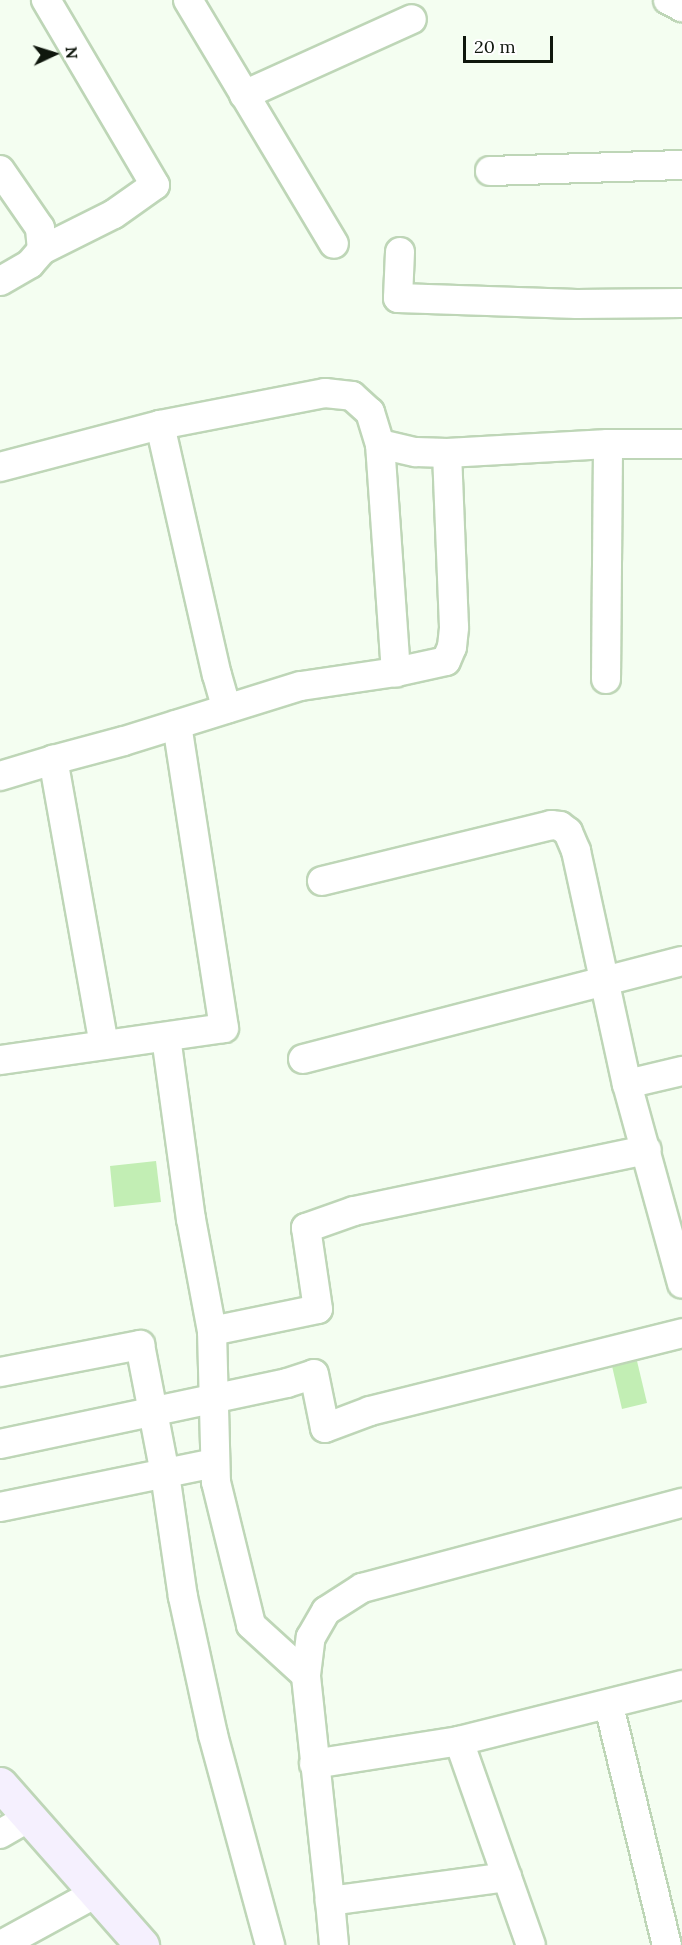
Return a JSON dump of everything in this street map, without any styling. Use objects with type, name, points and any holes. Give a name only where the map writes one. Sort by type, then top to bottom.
[{"type":"street","points":[[0,281],[30,264],[42,250],[114,214],[155,185],[46,0]]},
{"type":"street","points":[[188,0],[334,244]]},
{"type":"street","points":[[668,0],[682,7]]},
{"type":"street","points":[[244,95],[412,19]]},
{"type":"street","points":[[490,171],[682,165]]},
{"type":"street","points":[[0,171],[40,228],[42,250]]},
{"type":"street","points":[[400,252],[398,298],[578,304],[682,303]]},
{"type":"street","points":[[0,467],[160,424],[325,393],[352,396],[370,412],[380,444],[396,672]]},
{"type":"street","points":[[160,424],[217,675],[227,709]]},
{"type":"street","points":[[380,444],[416,452],[447,453],[608,444],[682,444]]},
{"type":"street","points":[[606,679],[608,444]]},
{"type":"street","points":[[0,776],[177,725],[301,686],[396,672],[446,661],[453,647],[447,453]]},
{"type":"street","points":[[0,1060],[224,1028],[177,725]]},
{"type":"street","points":[[53,760],[104,1045]]},
{"type":"street","points":[[322,881],[529,829],[551,825],[561,826],[568,832],[576,851],[627,1084],[682,1284]]},
{"type":"street","points":[[303,1059],[682,961]]},
{"type":"street","points":[[166,1037],[191,1219],[212,1331],[216,1482],[251,1625],[306,1676]]},
{"type":"street","points":[[627,1084],[682,1071]]},
{"type":"street","points":[[212,1331],[318,1309],[306,1228],[354,1211],[647,1150]]},
{"type":"street","points":[[0,1444],[287,1383],[314,1374],[325,1428],[370,1411],[682,1333]]},
{"type":"street","points":[[0,1372],[140,1345],[151,1412],[165,1474],[183,1597],[213,1735],[270,1945]]},
{"type":"street","points":[[0,1507],[214,1463]]},
{"type":"street","points":[[334,1945],[306,1676],[311,1637],[326,1611],[362,1588],[682,1503]]},
{"type":"street","points":[[314,1764],[459,1741],[609,1706],[682,1685]]},
{"type":"street","points":[[609,1706],[667,1945]]},
{"type":"street","points":[[459,1741],[531,1945]]},
{"type":"street","points":[[0,1785],[142,1945]]},
{"type":"street","points":[[0,1834],[29,1817]]},
{"type":"street","points":[[330,1901],[507,1877]]},
{"type":"street","points":[[1,1945],[96,1893]]},
{"type":"building","points":[[156,1161],[161,1202],[114,1207],[110,1166]]},
{"type":"building","points":[[637,1361],[647,1403],[622,1409],[612,1366]]}]
